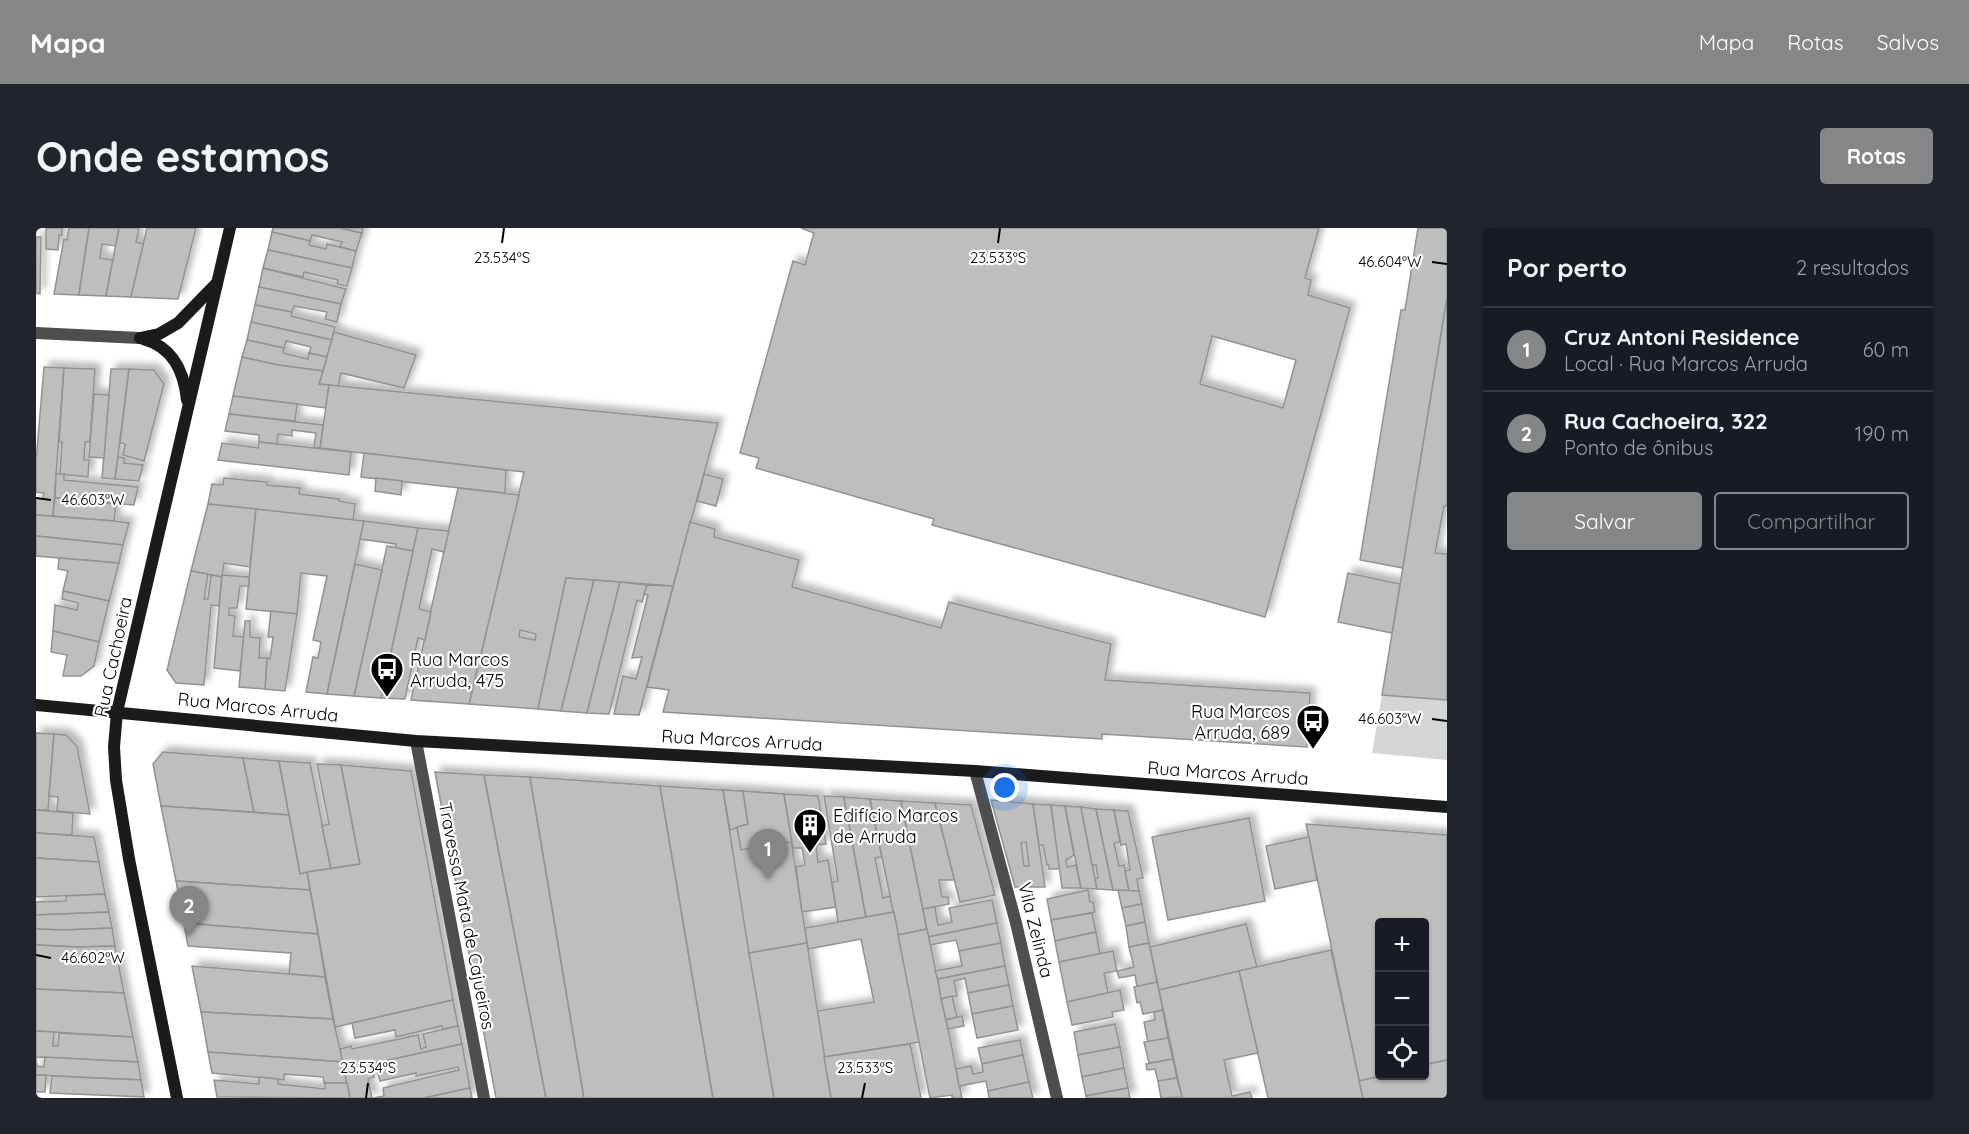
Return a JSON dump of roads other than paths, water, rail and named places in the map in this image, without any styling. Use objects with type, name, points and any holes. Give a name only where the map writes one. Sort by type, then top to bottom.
[{"type":"main road","name":"Rua Cachoeira","points":[[177,1098],[129,859],[116,780],[114,747],[117,712],[230,228]]},
{"type":"main road","points":[[140,338],[159,334],[178,323],[218,282]]},
{"type":"main road","points":[[140,338],[164,346],[176,361],[183,375],[188,407]]},
{"type":"main road","name":"Rua Marcos Arruda","points":[[36,705],[416,741],[975,771],[1447,807]]},
{"type":"street","points":[[36,333],[140,338]]},
{"type":"street","name":"Travessa Mata de Cajueiros","points":[[416,741],[484,1098]]},
{"type":"street","name":"Vila Zelinda","points":[[975,771],[1016,922],[1058,1098]]},
{"type":"place","name":"Rua Marcos Arruda, 475","points":[[387,698]]},
{"type":"place","name":"Rua Marcos Arruda, 689","points":[[1313,750]]},
{"type":"place","name":"Edifício Marcos de Arruda","points":[[810,854]]},
{"type":"place","name":"Cruz Antoni Residence","points":[[768,879]]},
{"type":"place","name":"Rua Cachoeira, 322","points":[[189,936]]}]
